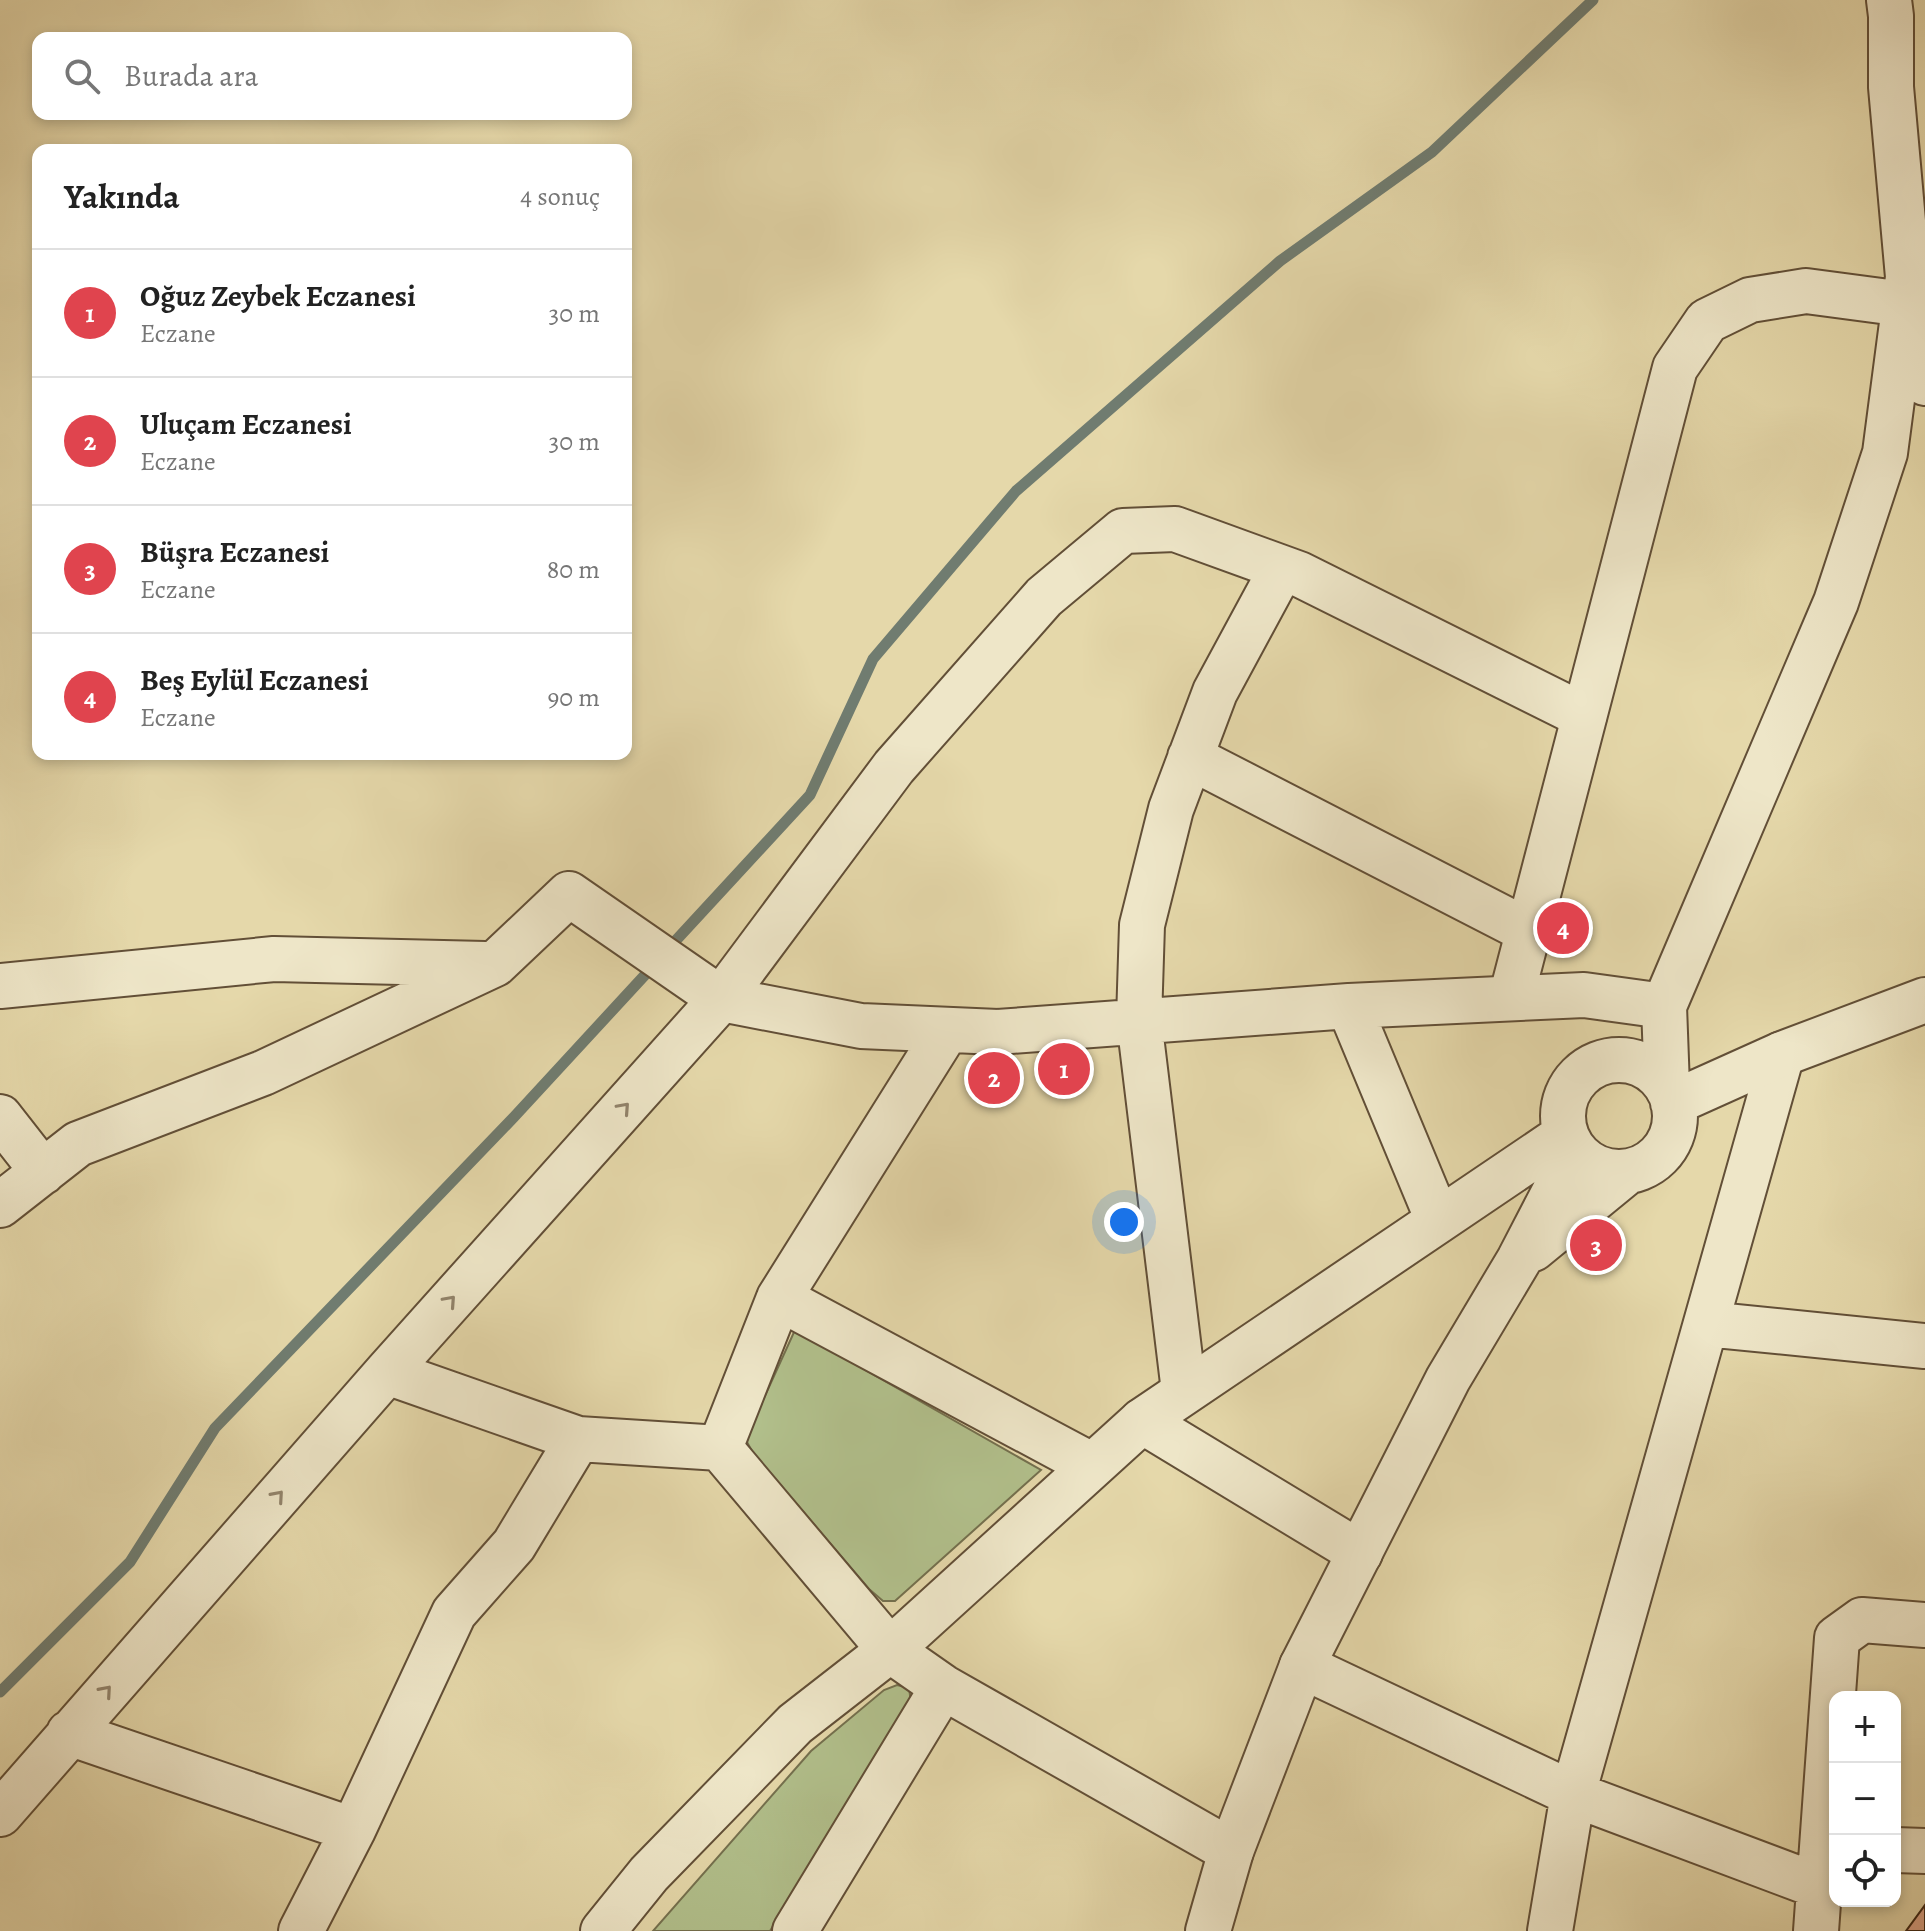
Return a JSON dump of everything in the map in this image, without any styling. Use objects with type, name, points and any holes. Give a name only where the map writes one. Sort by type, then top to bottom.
[{"type":"street","points":[[1892,5],[1891,87],[1908,277],[1925,383]]},
{"type":"street","points":[[1511,998],[1675,368],[1707,321],[1750,300],[1806,291],[1915,306]]},
{"type":"street","points":[[1519,1260],[1627,1172],[1645,1165],[1661,1153],[1670,1138],[1674,1121],[1664,1006],[1836,602],[1885,453],[1915,306]]},
{"type":"street","points":[[0,1814],[387,1372],[711,993],[894,767],[1044,597],[1123,531],[1175,529],[1282,568],[1584,716]]},
{"type":"street","points":[[1184,1391],[1139,1020],[1142,925],[1171,809],[1215,692],[1282,568]]},
{"type":"street","points":[[1190,757],[1528,931]]},
{"type":"street","points":[[0,1205],[78,1144],[263,1073],[495,964],[569,894],[711,993],[861,1026],[998,1032],[1349,1006],[1584,995],[1664,1006]]},
{"type":"street","points":[[0,986],[274,959],[495,964]]},
{"type":"street","points":[[1670,1095],[1925,1000]]},
{"type":"street","points":[[1349,1006],[1438,1220]]},
{"type":"street","points":[[1627,1172],[1607,1171],[1590,1164],[1570,1143],[1562,1115],[1566,1096],[1576,1080],[1664,1006]]},
{"type":"street","points":[[720,1448],[779,1298],[947,1030]]},
{"type":"street","points":[[1550,1931],[1573,1794],[1782,1054]]},
{"type":"street","points":[[1590,1068],[1606,1061],[1632,1062],[1655,1074],[1670,1095]]},
{"type":"street","points":[[0,1117],[43,1172]]},
{"type":"street","points":[[603,1931],[649,1874],[795,1724],[890,1650],[1142,1421],[1438,1220],[1570,1143]]},
{"type":"street","points":[[1208,1931],[1231,1851],[1302,1666],[1448,1379],[1519,1260],[1570,1143]]},
{"type":"street","points":[[779,1298],[1091,1465]]},
{"type":"street","points":[[1706,1324],[1925,1346]]},
{"type":"street","points":[[387,1372],[578,1439],[720,1448],[890,1650],[943,1687],[1231,1851]]},
{"type":"street","points":[[1142,1421],[1360,1553]]},
{"type":"street","points":[[301,1931],[353,1830],[454,1613],[514,1545],[578,1439]]},
{"type":"street","points":[[1816,1931],[1824,1860],[1837,1638],[1862,1620],[1925,1625]]},
{"type":"street","points":[[1302,1666],[1573,1794],[1824,1860]]},
{"type":"street","points":[[795,1931],[943,1687]]},
{"type":"street","points":[[69,1733],[353,1830]]},
{"type":"street","points":[[1901,1850],[1925,1851]]},
{"type":"green space","points":[[795,1330],[1041,1470],[895,1601],[883,1601],[869,1589],[753,1453],[747,1442],[749,1431]]},
{"type":"green space","points":[[897,1685],[909,1688],[911,1702],[770,1931],[653,1931],[811,1751],[884,1690]]},
{"type":"building","points":[[1925,1905],[1925,1931],[1906,1931]]},
{"type":"waterway","points":[[667,950],[810,795],[873,659],[1016,491],[1280,261],[1432,152],[1593,0]]},
{"type":"waterway","points":[[0,1692],[130,1562],[215,1428],[514,1117],[656,963]]},
{"type":"place","name":"Beş Eylül Eczanesi","points":[[1563,928]]},
{"type":"place","name":"Oğuz Zeybek Eczanesi","points":[[1064,1069]]},
{"type":"place","name":"Uluçam Eczanesi","points":[[994,1078]]},
{"type":"place","name":"Büşra Eczanesi","points":[[1596,1245]]}]
